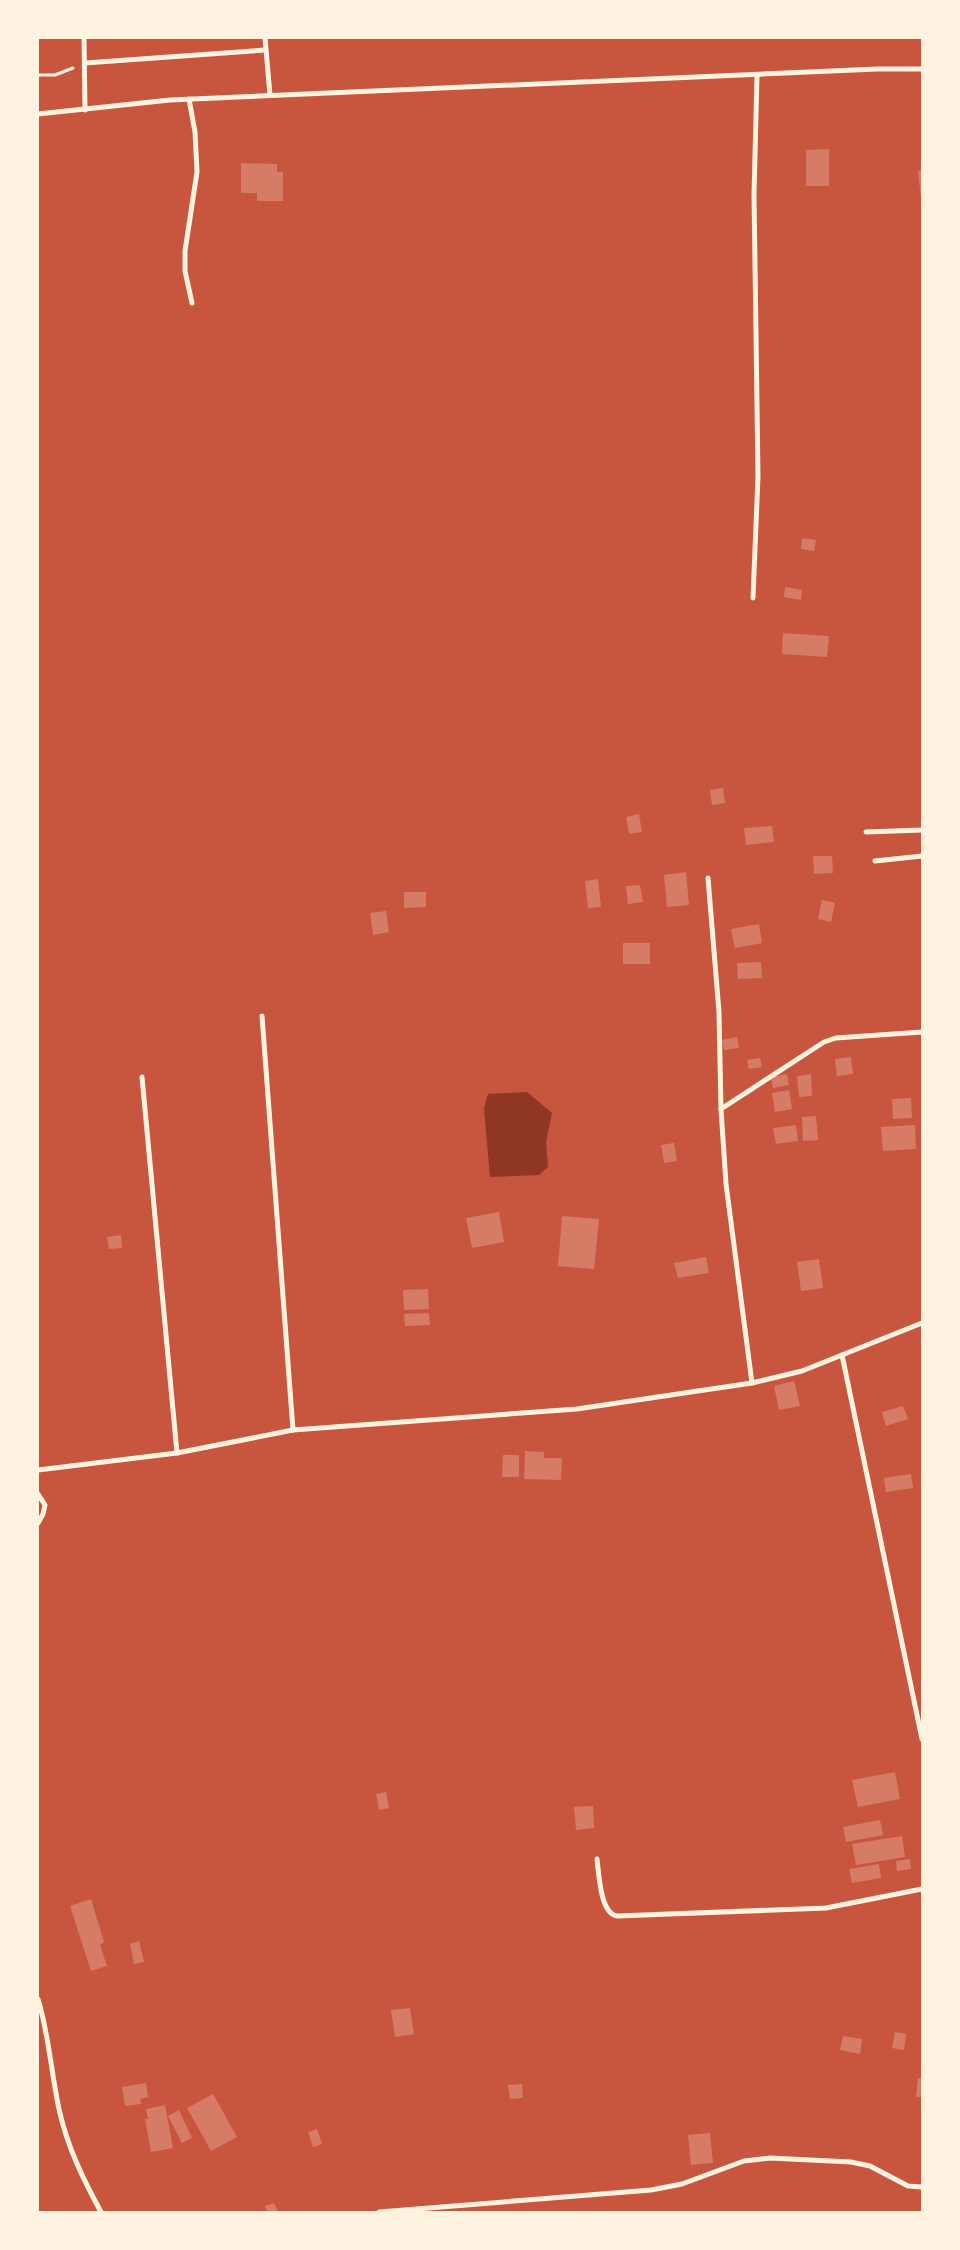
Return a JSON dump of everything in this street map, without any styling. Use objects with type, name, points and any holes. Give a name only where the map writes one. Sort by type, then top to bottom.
[{"type":"street","points":[[84,38],[85,110]]},
{"type":"street","points":[[265,38],[270,95]]},
{"type":"street","points":[[85,63],[265,50]]},
{"type":"street","points":[[38,114],[189,99],[878,69],[922,69]]},
{"type":"street","points":[[754,598],[758,476],[754,204],[757,75]]},
{"type":"street","points":[[189,99],[195,132],[197,172],[185,251],[185,271],[192,303]]},
{"type":"street","points":[[866,832],[922,830]]},
{"type":"street","points":[[875,861],[922,856]]},
{"type":"street","points":[[708,878],[719,1012],[721,1109],[727,1194],[752,1383]]},
{"type":"street","points":[[262,1016],[293,1430]]},
{"type":"street","points":[[721,1109],[824,1042],[836,1038],[922,1032]]},
{"type":"street","points":[[142,1077],[177,1454]]},
{"type":"street","points":[[38,1470],[177,1454],[293,1430],[577,1409],[752,1383],[802,1371],[922,1323]]},
{"type":"street","points":[[842,1355],[922,1740]]},
{"type":"street","points":[[38,1494],[45,1505],[38,1523]]},
{"type":"street","points":[[597,1859],[605,1907],[612,1916],[826,1908],[922,1889]]},
{"type":"street","points":[[38,1999],[50,2048],[59,2110],[65,2131],[76,2165],[101,2212]]},
{"type":"street","points":[[379,2212],[651,2190],[682,2184],[744,2161],[770,2158],[851,2162],[870,2166],[908,2186],[922,2187]]},
{"type":"path","points":[[38,75],[55,75],[85,63]]},
{"type":"shaded area","points":[[527,1092],[552,1113],[546,1142],[548,1167],[539,1175],[490,1177],[484,1108],[488,1094]]},
{"type":"building","points":[[829,149],[829,186],[806,186],[806,150]]},
{"type":"building","points":[[241,163],[277,164],[277,172],[283,172],[283,201],[257,201],[257,193],[241,193]]},
{"type":"building","points":[[922,170],[922,198],[921,198],[918,171]]},
{"type":"building","points":[[802,538],[816,540],[814,551],[801,549]]},
{"type":"building","points":[[785,587],[802,590],[801,600],[784,597]]},
{"type":"building","points":[[783,633],[829,636],[827,657],[782,654]]},
{"type":"building","points":[[723,788],[725,803],[712,805],[710,790]]},
{"type":"building","points":[[639,814],[642,832],[629,834],[626,817]]},
{"type":"building","points":[[772,826],[774,842],[746,845],[744,828]]},
{"type":"building","points":[[813,856],[832,856],[833,873],[814,874]]},
{"type":"building","points":[[686,872],[689,905],[667,907],[664,875]]},
{"type":"building","points":[[598,879],[601,907],[588,908],[585,881]]},
{"type":"building","points":[[640,885],[643,902],[628,904],[626,886]]},
{"type":"building","points":[[404,892],[426,892],[426,907],[404,908]]},
{"type":"building","points":[[822,900],[835,903],[831,922],[818,919]]},
{"type":"building","points":[[386,911],[389,932],[373,935],[370,913]]},
{"type":"building","points":[[759,924],[762,943],[735,948],[731,929]]},
{"type":"building","points":[[623,943],[650,943],[650,964],[623,964]]},
{"type":"building","points":[[761,962],[762,978],[738,979],[737,963]]},
{"type":"building","points":[[737,1037],[739,1048],[724,1050],[722,1040]]},
{"type":"building","points":[[851,1057],[853,1074],[837,1076],[835,1059]]},
{"type":"building","points":[[760,1058],[762,1067],[749,1069],[747,1060]]},
{"type":"building","points":[[787,1074],[789,1085],[773,1088],[771,1077]]},
{"type":"building","points":[[811,1074],[812,1096],[799,1097],[797,1076]]},
{"type":"building","points":[[789,1090],[792,1109],[775,1112],[772,1093]]},
{"type":"building","points":[[911,1098],[912,1118],[893,1119],[892,1099]]},
{"type":"building","points":[[816,1116],[818,1140],[803,1141],[802,1117]]},
{"type":"building","points":[[796,1125],[798,1141],[776,1144],[773,1128]]},
{"type":"building","points":[[915,1125],[916,1149],[883,1151],[881,1127]]},
{"type":"building","points":[[674,1143],[677,1161],[664,1163],[661,1145]]},
{"type":"building","points":[[499,1212],[504,1242],[472,1248],[466,1218]]},
{"type":"building","points":[[562,1216],[599,1219],[594,1269],[558,1266]]},
{"type":"building","points":[[121,1235],[122,1248],[109,1249],[107,1237]]},
{"type":"building","points":[[706,1257],[709,1273],[678,1278],[674,1263]]},
{"type":"building","points":[[819,1259],[823,1288],[801,1291],[797,1262]]},
{"type":"building","points":[[428,1289],[429,1309],[404,1310],[403,1290]]},
{"type":"building","points":[[429,1313],[430,1325],[405,1326],[404,1314]]},
{"type":"building","points":[[794,1381],[800,1406],[779,1410],[774,1386]]},
{"type":"building","points":[[903,1406],[908,1419],[886,1426],[882,1412]]},
{"type":"building","points":[[525,1451],[544,1452],[544,1458],[562,1458],[561,1480],[524,1479]]},
{"type":"building","points":[[503,1455],[519,1455],[519,1477],[502,1477]]},
{"type":"building","points":[[911,1474],[913,1488],[886,1492],[884,1478]]},
{"type":"building","points":[[895,1772],[900,1799],[858,1807],[852,1780]]},
{"type":"building","points":[[386,1792],[389,1808],[379,1810],[376,1794]]},
{"type":"building","points":[[593,1806],[594,1828],[576,1830],[574,1807]]},
{"type":"building","points":[[880,1820],[883,1835],[846,1842],[843,1827]]},
{"type":"building","points":[[902,1836],[905,1857],[856,1865],[852,1844]]},
{"type":"building","points":[[910,1859],[911,1869],[897,1871],[896,1861]]},
{"type":"building","points":[[879,1864],[881,1878],[852,1883],[849,1869]]},
{"type":"building","points":[[91,1899],[104,1942],[100,1945],[107,1966],[91,1971],[70,1906]]},
{"type":"building","points":[[139,1941],[144,1962],[134,1964],[130,1944]]},
{"type":"building","points":[[410,2008],[414,2034],[395,2037],[391,2010]]},
{"type":"building","points":[[895,2032],[906,2034],[904,2050],[892,2048]]},
{"type":"building","points":[[843,2036],[862,2039],[860,2054],[840,2050]]},
{"type":"building","points":[[918,2078],[922,2078],[922,2097],[916,2097]]},
{"type":"building","points":[[146,2083],[148,2097],[140,2099],[141,2104],[125,2106],[122,2087]]},
{"type":"building","points":[[522,2084],[523,2098],[510,2099],[508,2085]]},
{"type":"building","points":[[213,2094],[237,2137],[211,2151],[187,2108]]},
{"type":"building","points":[[165,2105],[173,2148],[151,2152],[145,2119],[148,2119],[146,2109]]},
{"type":"building","points":[[179,2110],[192,2138],[182,2143],[168,2116]]},
{"type":"building","points":[[317,2129],[322,2144],[313,2147],[308,2132]]},
{"type":"building","points":[[710,2133],[713,2163],[691,2165],[688,2135]]},
{"type":"building","points":[[274,2203],[278,2212],[267,2212],[265,2206]]}]
